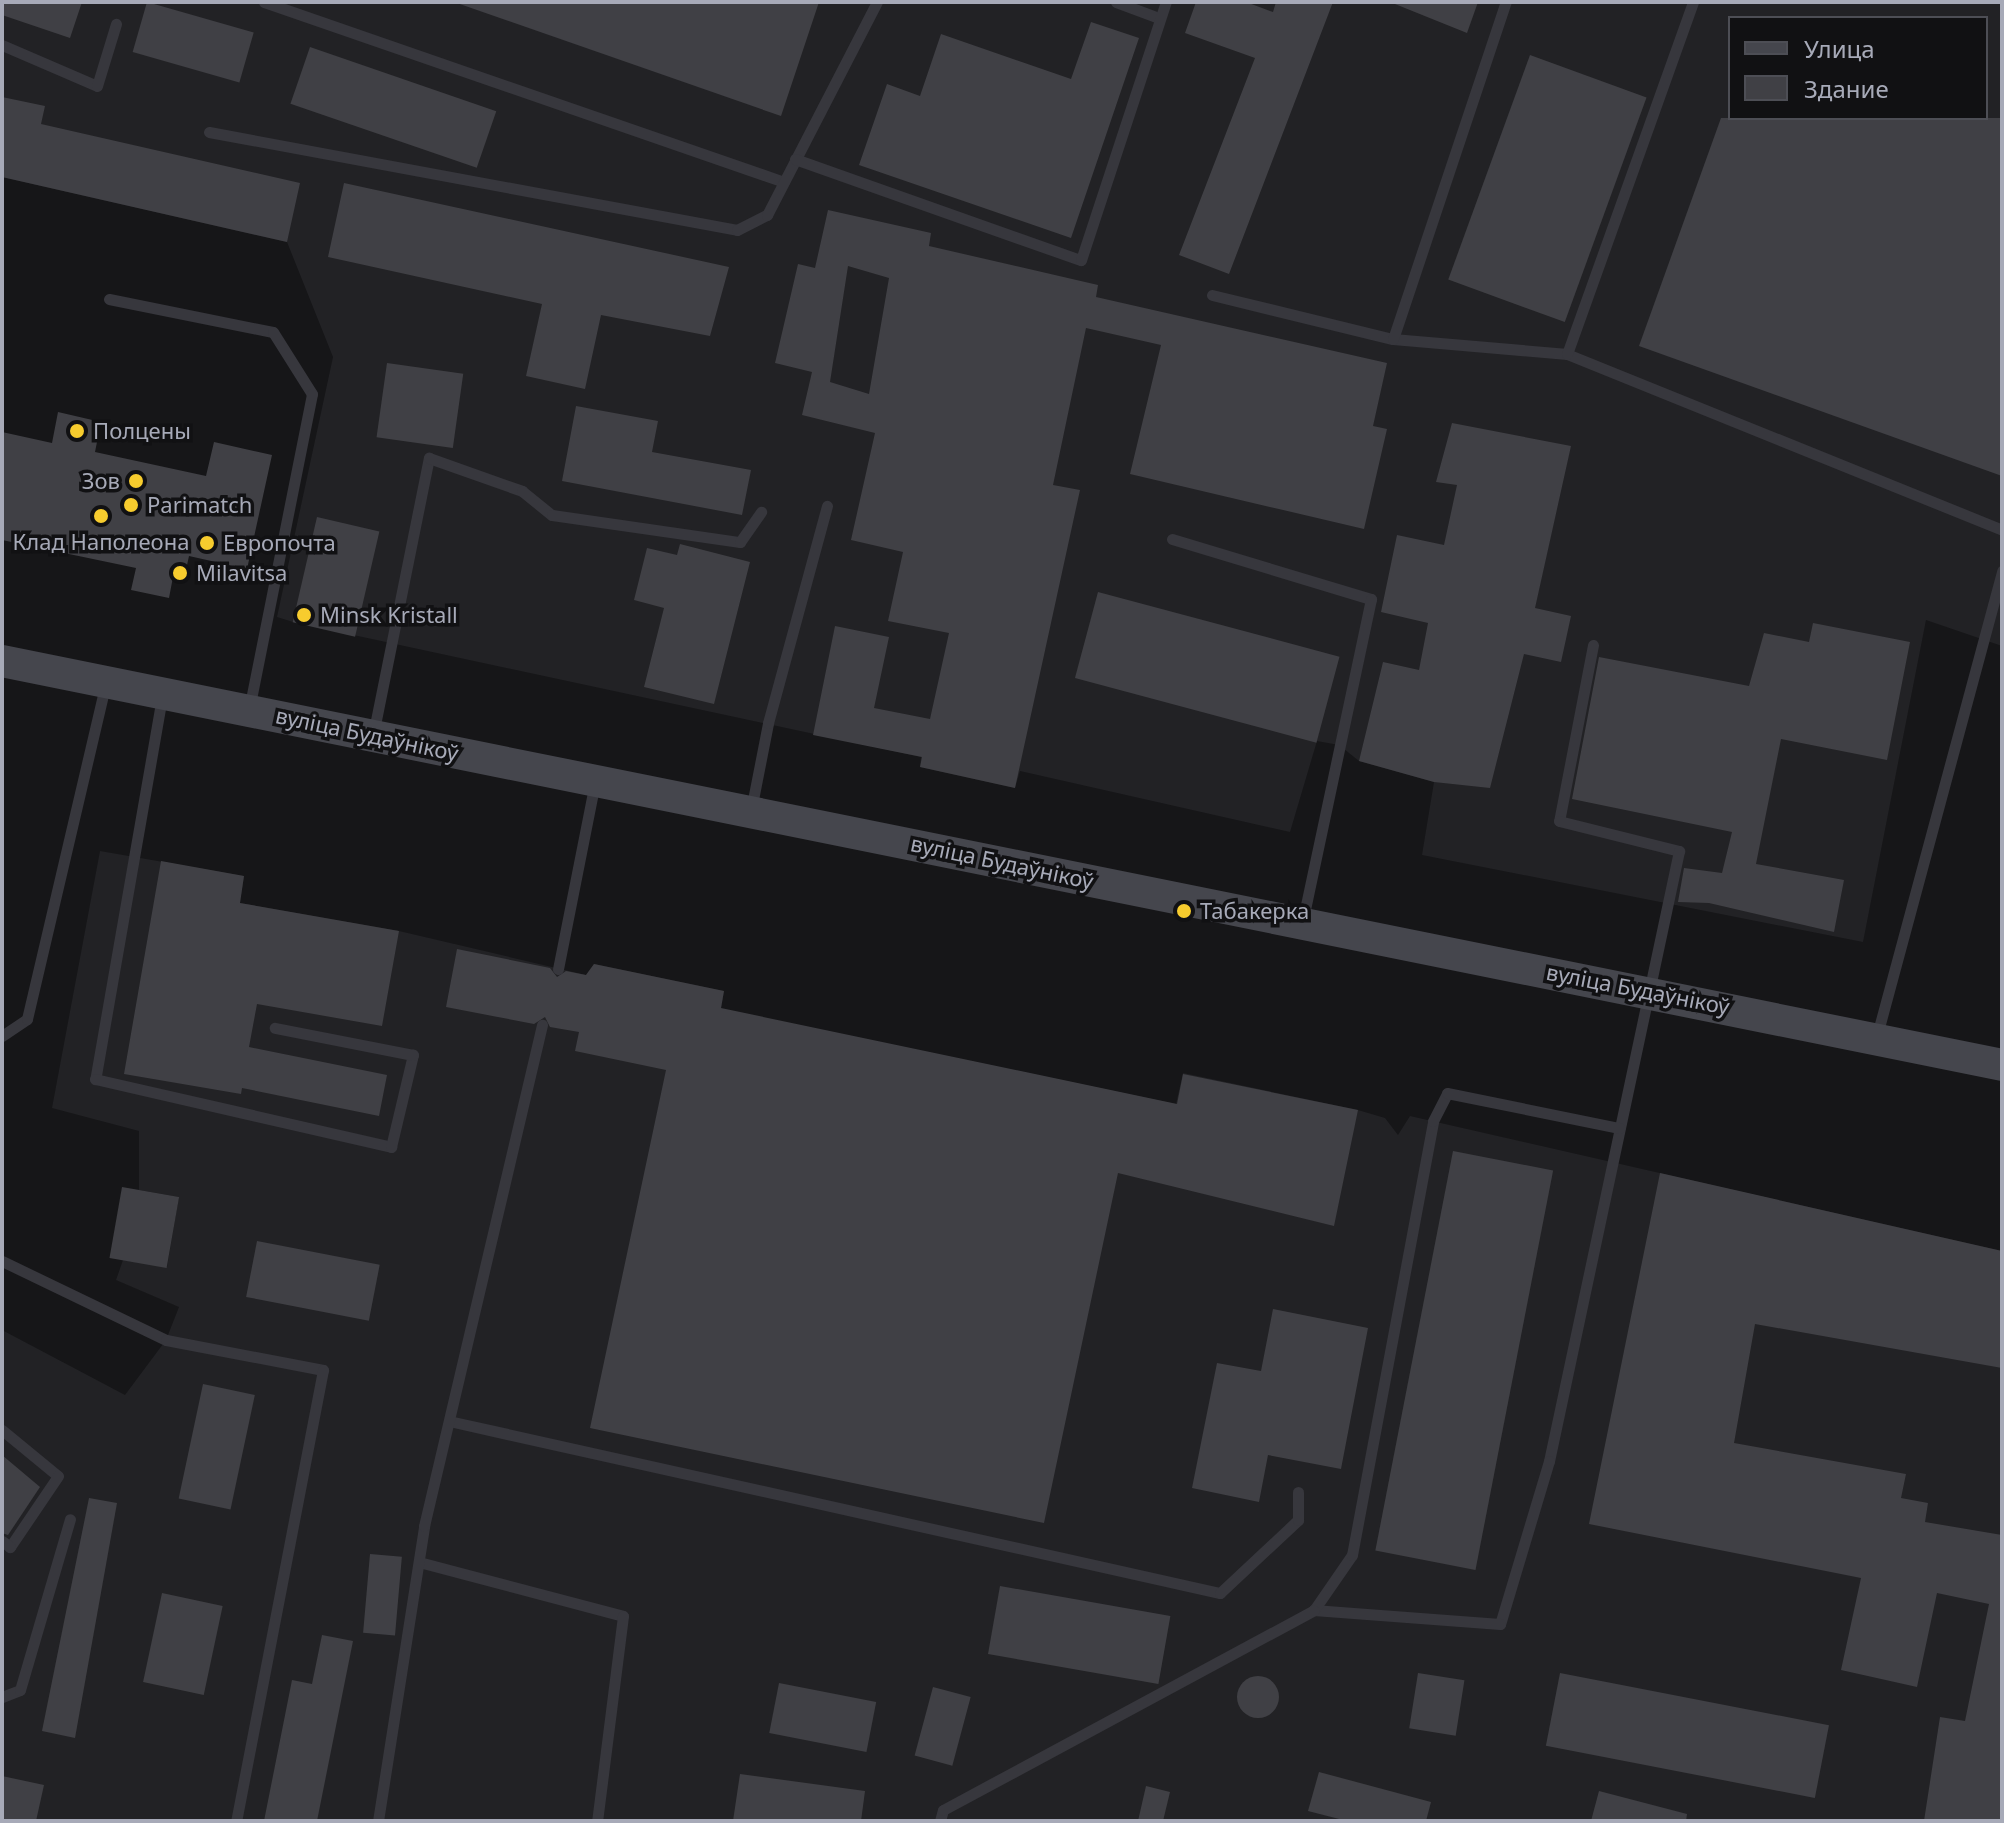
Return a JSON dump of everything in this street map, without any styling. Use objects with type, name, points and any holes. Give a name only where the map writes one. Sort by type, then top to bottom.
[{"type":"main road","name":"вуліца Будаўнікоў","points":[[2,661],[1302,924],[1648,990],[2002,1065]]},
{"type":"lane","points":[[264,2],[784,182]]},
{"type":"lane","points":[[209,132],[737,230],[767,215],[877,2]]},
{"type":"lane","points":[[1116,2],[1159,18]]},
{"type":"lane","points":[[795,159],[1081,260],[1166,2]]},
{"type":"lane","points":[[1393,339],[1506,2]]},
{"type":"lane","points":[[1567,354],[1693,2]]},
{"type":"lane","points":[[2,45],[97,86],[116,24]]},
{"type":"lane","points":[[1212,295],[1393,339],[1567,354],[2002,530]]},
{"type":"lane","points":[[109,299],[273,332],[312,394],[249,710]]},
{"type":"lane","points":[[372,736],[429,458],[522,491],[552,515],[740,542],[761,512]]},
{"type":"lane","points":[[751,811],[768,723],[827,506]]},
{"type":"lane","points":[[1172,539],[1371,599],[1302,924]]},
{"type":"lane","points":[[1876,1040],[2002,571]]},
{"type":"lane","points":[[1314,1610],[1500,1624],[1549,1461],[1679,851],[1559,821],[1593,645]]},
{"type":"lane","points":[[2,1036],[27,1019],[106,681]]},
{"type":"lane","points":[[163,693],[95,1079],[391,1147],[413,1055],[275,1028]]},
{"type":"lane","points":[[558,969],[595,781]]},
{"type":"lane","points":[[378,1821],[419,1562],[542,1025]]},
{"type":"lane","points":[[940,1821],[943,1810],[1314,1610],[1352,1555],[1433,1121],[1447,1093],[1619,1128]]},
{"type":"lane","points":[[2,1261],[166,1340],[323,1370],[236,1821]]},
{"type":"lane","points":[[449,1421],[1220,1593],[1298,1520],[1298,1492]]},
{"type":"lane","points":[[2,1430],[58,1476],[10,1547],[2,1541]]},
{"type":"lane","points":[[2,1697],[20,1690],[70,1519]]},
{"type":"lane","points":[[419,1562],[623,1616],[597,1821]]},
{"type":"shaded area","points":[[2,2],[2002,2],[2002,646],[1926,620],[1863,942],[1422,855],[1434,782],[1359,761],[1339,745],[1317,741],[1290,832],[1020,771],[1015,788],[920,767],[921,757],[293,622],[277,617],[333,357],[287,242],[2,177]]},
{"type":"shaded area","points":[[100,851],[244,876],[240,903],[399,931],[586,975],[594,964],[724,991],[721,1009],[1176,1104],[1183,1073],[1358,1110],[1385,1118],[1398,1135],[1410,1116],[2002,1251],[2002,1821],[2,1821],[2,1330],[125,1395],[166,1340],[179,1307],[116,1280],[123,1260],[167,1267],[179,1197],[139,1190],[139,1131],[52,1108]]},
{"type":"building","points":[[2,2],[82,2],[70,38],[2,15]]},
{"type":"building","points":[[147,2],[254,33],[239,83],[133,52]]},
{"type":"building","points":[[454,2],[819,2],[781,116]]},
{"type":"building","points":[[1196,2],[1246,2],[1273,12],[1276,2],[1333,2],[1229,274],[1179,255],[1255,58],[1185,33]]},
{"type":"building","points":[[1390,2],[1478,2],[1467,33]]},
{"type":"building","points":[[1091,22],[1139,38],[1071,238],[859,165],[887,84],[920,96],[941,34],[1071,79]]},
{"type":"building","points":[[310,47],[496,111],[477,168],[290,104]]},
{"type":"building","points":[[1530,55],[1647,97],[1565,322],[1448,280]]},
{"type":"building","points":[[2,97],[45,106],[41,124],[300,183],[287,242],[2,177]]},
{"type":"building","points":[[1721,118],[2002,118],[2002,476],[1639,346]]},
{"type":"building","points":[[344,183],[729,267],[710,336],[601,315],[585,389],[526,376],[542,304],[328,257]]},
{"type":"building","points":[[828,210],[931,233],[929,246],[1098,285],[1096,297],[1387,363],[1373,426],[1387,429],[1364,529],[1130,474],[1161,345],[1086,328],[1053,485],[1080,490],[1015,788],[920,767],[922,757],[813,735],[835,626],[889,637],[874,708],[930,719],[949,633],[888,621],[903,552],[851,540],[875,433],[802,415],[812,372],[775,363],[798,264],[815,268]],"holes":[[[848,266],[889,278],[869,394],[830,382]]]},
{"type":"building","points":[[387,363],[463,374],[453,448],[377,437]]},
{"type":"building","points":[[576,406],[658,421],[652,452],[751,470],[742,515],[562,481]]},
{"type":"building","points":[[58,412],[101,422],[95,452],[206,476],[214,442],[272,455],[247,569],[189,556],[184,579],[173,577],[169,598],[131,590],[136,568],[2,540],[2,432],[52,443]]},
{"type":"building","points":[[1452,423],[1571,446],[1535,608],[1571,616],[1561,662],[1524,654],[1490,788],[1434,782],[1359,761],[1383,662],[1419,670],[1428,623],[1381,612],[1397,535],[1444,545],[1457,485],[1436,482]]},
{"type":"building","points":[[317,517],[379,531],[355,637],[293,622]]},
{"type":"building","points":[[680,544],[750,562],[714,704],[644,687],[664,608],[634,600],[647,548],[677,555]]},
{"type":"building","points":[[1098,592],[1339,657],[1316,743],[1075,678]]},
{"type":"building","points":[[1813,623],[1910,642],[1887,760],[1781,739],[1756,864],[1844,880],[1834,932],[1709,903],[1678,902],[1684,868],[1722,873],[1732,832],[1572,799],[1599,657],[1749,686],[1764,633],[1809,642]]},
{"type":"building","points":[[161,861],[244,876],[240,903],[399,931],[382,1026],[257,1004],[249,1047],[387,1075],[379,1116],[242,1088],[241,1094],[124,1074]]},
{"type":"building","points":[[457,949],[550,968],[557,977],[566,971],[586,975],[594,964],[724,991],[721,1008],[1177,1104],[1183,1074],[1358,1110],[1334,1226],[1118,1173],[1044,1523],[590,1428],[666,1070],[575,1051],[579,1032],[550,1027],[545,1017],[534,1024],[446,1007]]},
{"type":"building","points":[[1453,1151],[1553,1170],[1475,1570],[1375,1551]]},
{"type":"building","points":[[1660,1173],[2002,1251],[2002,1368],[1755,1324],[1734,1443],[1906,1474],[1901,1498],[1928,1503],[1925,1522],[2002,1535],[2002,1821],[1924,1821],[1940,1717],[1965,1721],[1989,1604],[1937,1593],[1917,1687],[1841,1670],[1861,1578],[1589,1524]]},
{"type":"building","points":[[122,1187],[179,1197],[167,1268],[109,1258]]},
{"type":"building","points":[[257,1241],[380,1265],[369,1321],[246,1297]]},
{"type":"building","points":[[1273,1309],[1368,1328],[1341,1469],[1268,1455],[1259,1502],[1192,1488],[1217,1363],[1261,1371]]},
{"type":"building","points":[[203,1384],[255,1395],[231,1509],[179,1498]]},
{"type":"building","points":[[2,1455],[40,1487],[8,1535],[2,1533]]},
{"type":"building","points":[[89,1498],[117,1503],[75,1738],[42,1731]]},
{"type":"building","points":[[370,1554],[402,1557],[395,1635],[363,1633]]},
{"type":"building","points":[[1000,1586],[1170,1616],[1158,1684],[988,1654]]},
{"type":"building","points":[[162,1593],[223,1606],[204,1695],[143,1682]]},
{"type":"building","points":[[322,1635],[353,1641],[317,1821],[264,1821],[292,1680],[312,1684]]},
{"type":"building","points":[[1418,1673],[1464,1680],[1456,1736],[1409,1728]]},
{"type":"building","points":[[1560,1673],[1829,1725],[1815,1798],[1546,1746]]},
{"type":"building","points":[[1258,1676],[1273,1682],[1279,1697],[1273,1712],[1258,1718],[1243,1712],[1237,1697],[1243,1682]]},
{"type":"building","points":[[779,1683],[876,1702],[866,1752],[769,1733]]},
{"type":"building","points":[[933,1687],[971,1697],[952,1766],[915,1756]]},
{"type":"building","points":[[1319,1772],[1431,1802],[1426,1821],[1347,1821],[1308,1811]]},
{"type":"building","points":[[740,1774],[865,1791],[861,1821],[733,1821]]},
{"type":"building","points":[[2,1776],[44,1785],[36,1821],[2,1821]]},
{"type":"building","points":[[1146,1786],[1170,1792],[1163,1821],[1138,1821]]},
{"type":"building","points":[[1599,1791],[1687,1814],[1686,1821],[1591,1821]]},
{"type":"place","name":"Полцены","points":[[77,431]]},
{"type":"place","name":"Зов","points":[[136,481]]},
{"type":"place","name":"Parimatch","points":[[131,505]]},
{"type":"place","name":"Клад Наполеона","points":[[101,516]]},
{"type":"place","name":"Европочта","points":[[207,543]]},
{"type":"place","name":"Milavitsa","points":[[180,573]]},
{"type":"place","name":"Minsk Kristall","points":[[304,615]]},
{"type":"place","name":"Табакерка","points":[[1184,911]]}]
